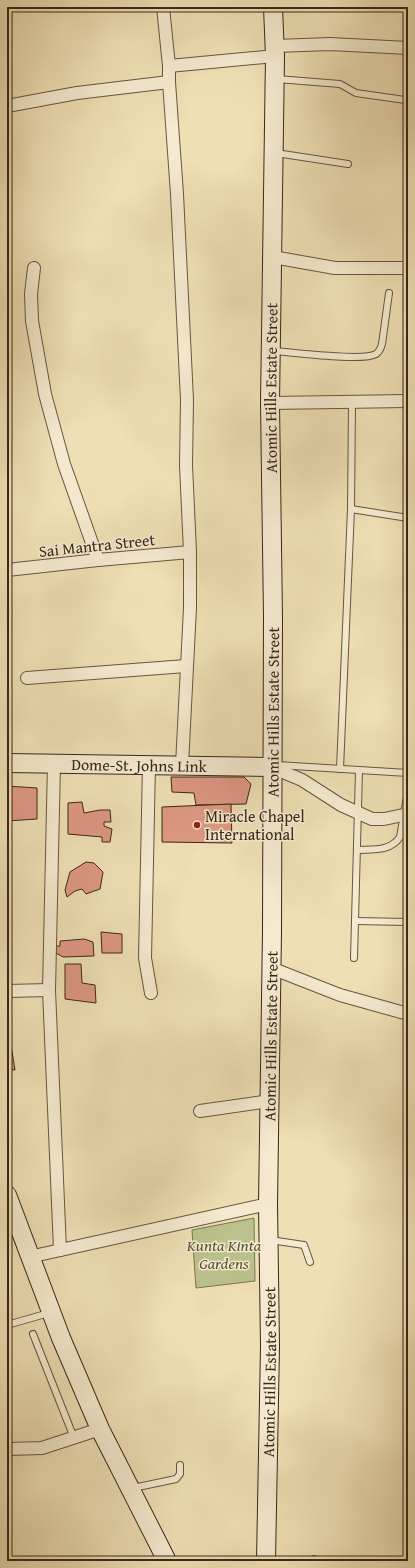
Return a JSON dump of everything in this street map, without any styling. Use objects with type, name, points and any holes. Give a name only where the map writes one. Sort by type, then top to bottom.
[{"type":"main road","name":"Atomic Hills Estate Street","points":[[266,1561],[270,1346],[268,1204],[272,968],[271,766],[273,618],[270,403],[275,79],[273,7]]},
{"type":"main road","name":"Dome-St. Johns Link","points":[[7,763],[271,766]]},
{"type":"main road","points":[[7,1195],[11,1214],[100,1429],[167,1561]]},
{"type":"street","points":[[163,7],[169,66],[172,148],[177,194],[187,400],[186,465],[190,552],[182,765]]},
{"type":"street","points":[[169,66],[330,44],[408,48]]},
{"type":"street","points":[[7,106],[77,92],[169,82]]},
{"type":"street","points":[[273,257],[335,268],[408,268]]},
{"type":"street","points":[[34,268],[31,294],[32,321],[45,394],[64,464],[98,560]]},
{"type":"street","points":[[270,403],[408,401]]},
{"type":"street","name":"Sai Mantra Street","points":[[7,570],[190,552]]},
{"type":"street","points":[[27,678],[186,666]]},
{"type":"street","points":[[54,763],[49,990],[60,1250]]},
{"type":"street","points":[[149,765],[145,958],[151,993]]},
{"type":"street","points":[[271,766],[302,780],[359,814],[372,819],[384,819],[406,815]]},
{"type":"street","points":[[272,968],[340,995],[408,1014]]},
{"type":"street","points":[[7,991],[49,990]]},
{"type":"street","points":[[200,1111],[270,1101]]},
{"type":"street","points":[[29,1257],[268,1204]]},
{"type":"street","points":[[7,1449],[42,1448],[100,1429]]},
{"type":"lane","points":[[275,79],[340,84],[356,92],[405,100]]},
{"type":"lane","points":[[274,153],[348,164]]},
{"type":"lane","points":[[271,351],[360,357],[375,354],[380,351],[382,344],[389,293]]},
{"type":"lane","points":[[340,769],[351,509],[352,403]]},
{"type":"lane","points":[[351,509],[408,518]]},
{"type":"lane","points":[[271,766],[408,773]]},
{"type":"lane","points":[[354,958],[359,770]]},
{"type":"lane","points":[[357,850],[385,849],[393,845],[400,838],[406,815],[408,791]]},
{"type":"lane","points":[[355,921],[408,922]]},
{"type":"lane","points":[[268,1240],[304,1245],[310,1262]]},
{"type":"lane","points":[[7,1325],[51,1313]]},
{"type":"lane","points":[[33,1334],[74,1438]]},
{"type":"lane","points":[[130,1489],[176,1479],[180,1474],[180,1465]]},
{"type":"green space","name":"Kunta Kinta Gardens","points":[[254,1218],[255,1281],[196,1288],[192,1230]]},
{"type":"building","name":"Miracle Chapel International","points":[[171,777],[244,777],[251,784],[246,804],[196,805],[194,793],[172,792]]},
{"type":"building","points":[[7,786],[37,788],[37,819],[7,821]]},
{"type":"building","points":[[82,802],[84,813],[110,810],[111,822],[104,822],[104,826],[112,829],[110,842],[102,842],[102,837],[68,834],[68,803]]},
{"type":"building","name":"Miracle Chapel International","points":[[231,804],[232,843],[162,842],[162,807]]},
{"type":"building","points":[[86,862],[94,863],[103,872],[100,889],[86,894],[82,889],[75,891],[67,897],[65,890],[70,872]]},
{"type":"building","points":[[101,932],[122,934],[122,953],[102,953]]},
{"type":"building","points":[[84,939],[93,942],[94,956],[63,957],[56,953],[56,946],[60,946],[60,941]]},
{"type":"building","points":[[65,964],[81,964],[82,983],[95,985],[96,1003],[65,999]]},
{"type":"building","points":[[11,1045],[15,1070],[7,1069],[7,1046]]},
{"type":"place","name":"Miracle Chapel International","points":[[197,825]]}]
